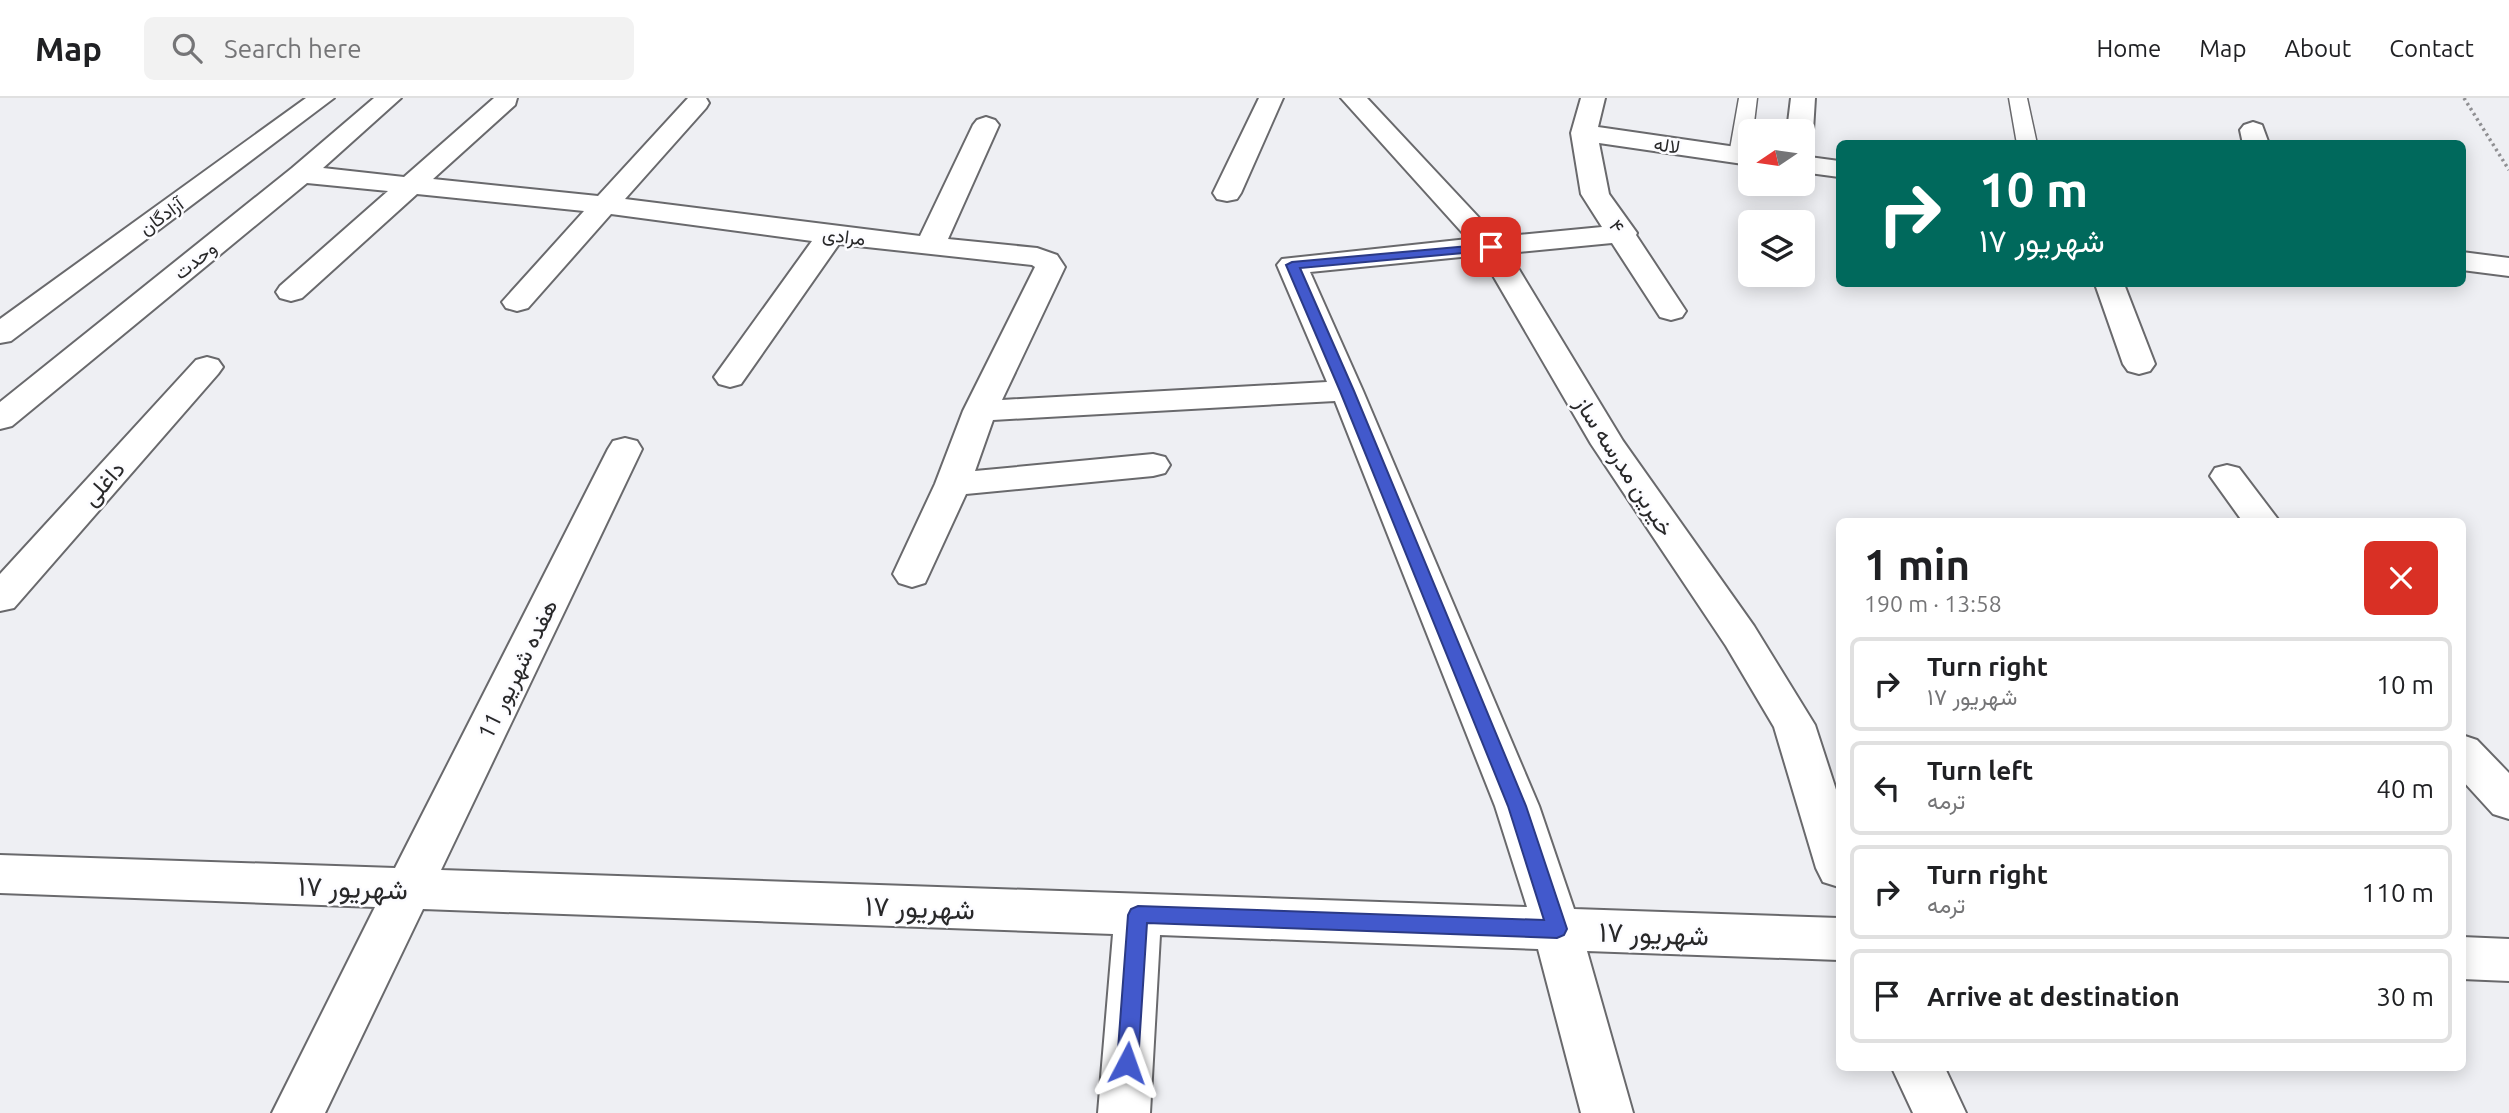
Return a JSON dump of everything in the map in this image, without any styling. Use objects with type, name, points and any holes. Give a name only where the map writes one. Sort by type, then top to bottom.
[{"type":"street","name":"آزادگان","points":[[0,334],[322,98]]},
{"type":"street","name":"وحدت","points":[[0,419],[301,174],[389,98]]},
{"type":"street","points":[[1227,192],[1271,98]]},
{"type":"street","name":"خیرین مدرسه ساز","points":[[1353,98],[1491,247],[1608,444],[1740,636],[1794,725],[1836,858]]},
{"type":"street","points":[[1584,132],[1593,98]]},
{"type":"street","points":[[1801,119],[1803,98]]},
{"type":"street","points":[[290,292],[506,100]]},
{"type":"street","points":[[517,302],[697,103]]},
{"type":"street","points":[[930,246],[986,125]]},
{"type":"street","name":"لاله","points":[[1584,132],[1738,155]]},
{"type":"street","name":"۴","points":[[1584,132],[1595,194],[1623,233],[1671,311]]},
{"type":"street","points":[[1815,166],[1836,169]]},
{"type":"street","name":"مرادی","points":[[301,174],[604,205],[831,235],[1037,257],[1047,261],[1050,267],[980,411],[953,484],[912,574]]},
{"type":"street","points":[[1607,1113],[1557,929],[1517,806],[1347,391],[1292,265],[1623,233]]},
{"type":"street","points":[[730,377],[831,235]]},
{"type":"street","points":[[2466,262],[2509,267]]},
{"type":"street","points":[[2110,287],[2139,364]]},
{"type":"street","name":"داغلی","points":[[0,598],[206,368]]},
{"type":"street","points":[[980,411],[1347,391]]},
{"type":"street","name":"هفده شهریور 11","points":[[298,1113],[625,449]]},
{"type":"street","points":[[953,484],[1153,465]]},
{"type":"street","points":[[2227,476],[2259,518]]},
{"type":"street","points":[[2466,756],[2509,802]]},
{"type":"street","name":"۱۷ شهریور","points":[[0,874],[1836,939]]},
{"type":"street","points":[[1124,1113],[1138,915]]},
{"type":"street","points":[[2466,958],[2509,960]]},
{"type":"street","points":[[1919,1071],[1940,1113]]},
{"type":"lane","points":[[1747,119],[1748,98]]},
{"type":"lane","points":[[2018,98],[2026,140]]},
{"type":"path","points":[[2464,98],[2509,170]]},
{"type":"route","points":[[1127,1063],[1138,915],[1557,929],[1517,806],[1347,391],[1292,265],[1491,247]]}]
